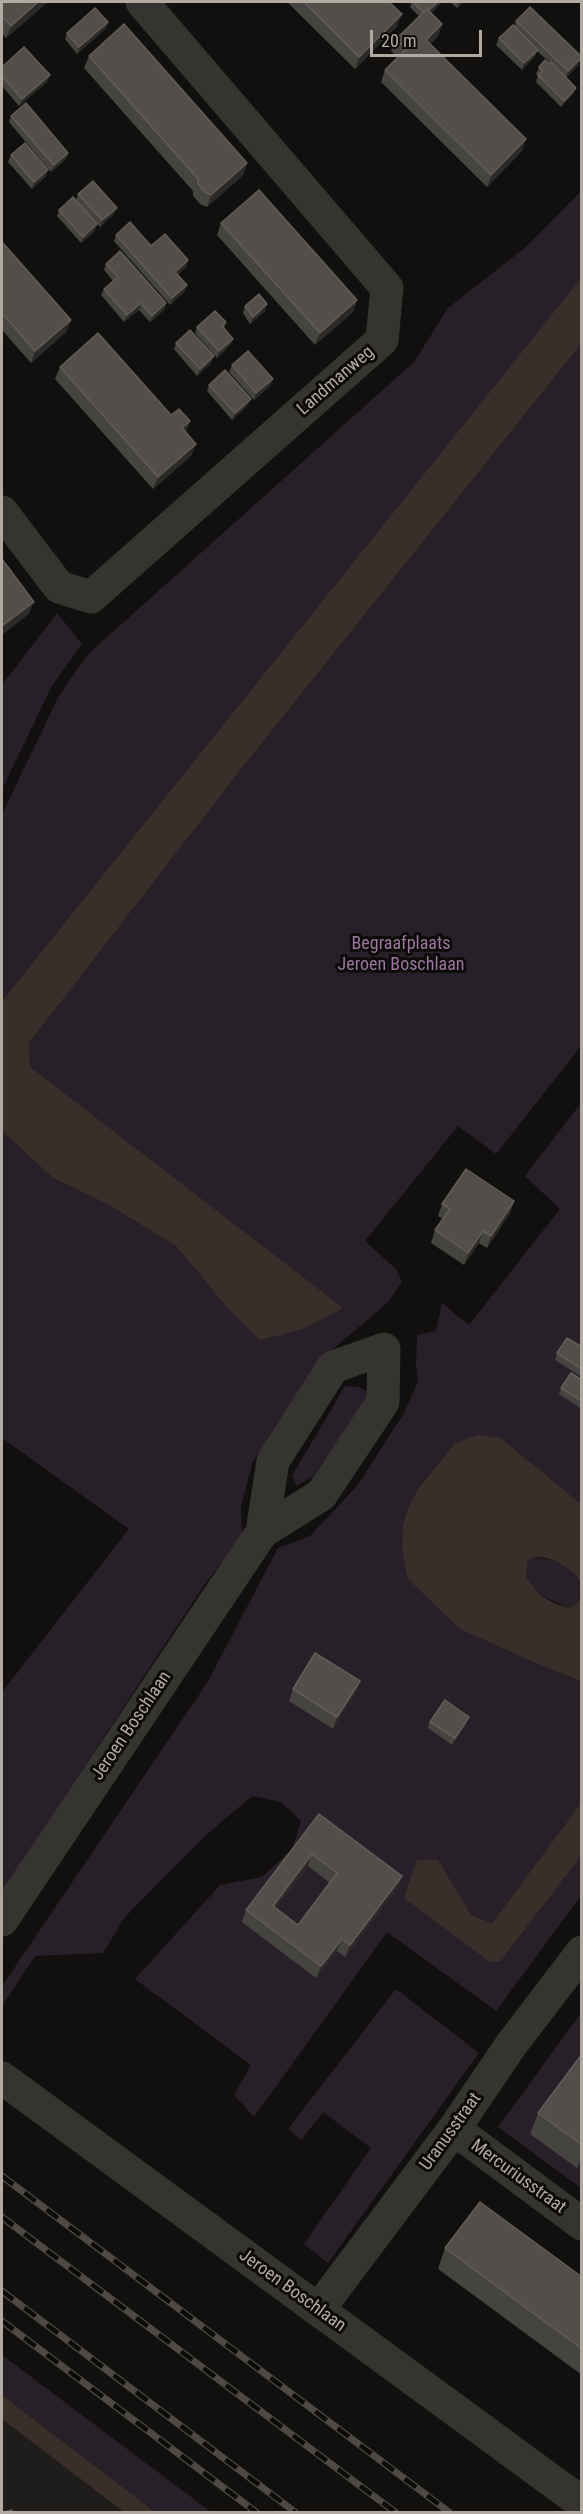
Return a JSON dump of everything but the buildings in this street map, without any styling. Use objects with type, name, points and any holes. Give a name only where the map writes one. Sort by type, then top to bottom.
[{"type":"street","name":"Landmanweg","points":[[2,512],[59,587],[91,597],[382,340],[387,288],[142,2]]},
{"type":"street","name":"Jeroen Boschlaan","points":[[2,1920],[262,1532],[321,1495],[334,1476],[383,1402],[384,1349],[333,1367],[273,1461],[262,1532]]},
{"type":"street","name":"Uranusstraat","points":[[318,2310],[454,2129],[511,2045],[582,1952]]},
{"type":"street","name":"Jeroen Boschlaan","points":[[2,2078],[582,2503]]},
{"type":"street","name":"Mercuriusstraat","points":[[454,2129],[582,2224]]},
{"type":"shaded area","points":[[581,278],[581,344],[246,763],[29,1043],[30,1067],[343,1308],[303,1329],[260,1340],[226,1306],[176,1246],[107,1204],[53,1178],[2,1131],[2,1001]]},
{"type":"shaded area","points":[[477,1435],[501,1438],[581,1504],[581,1583],[574,1573],[554,1560],[542,1557],[534,1557],[528,1561],[526,1577],[541,1596],[556,1604],[570,1608],[579,1601],[581,1595],[581,1681],[460,1629],[408,1579],[402,1549],[403,1524],[410,1504],[420,1486],[454,1444]]},
{"type":"shaded area","points":[[581,1803],[581,1856],[501,1961],[490,1962],[404,1898],[417,1860],[438,1860],[471,1915],[492,1923]]},
{"type":"shaded area","points":[[2,2393],[142,2512],[2,2512]]},
{"type":"shaded area","points":[[2,2395],[155,2512],[124,2512],[2,2419]]},
{"type":"green space","points":[[581,191],[581,278],[2,1001],[2,814],[59,696],[87,655],[414,362],[448,308],[526,247]]},
{"type":"green space","name":"Begraafplaats Jeroen Boschlaan","points":[[581,344],[581,1046],[496,1154],[458,1126],[365,1241],[396,1269],[402,1282],[388,1302],[318,1362],[253,1461],[241,1507],[242,1536],[204,1585],[2,1892],[2,1692],[129,1529],[2,1438],[2,1131],[53,1178],[107,1204],[176,1246],[226,1306],[30,1067],[29,1043],[246,763]]},
{"type":"green space","points":[[57,613],[82,644],[52,686],[2,789],[2,685]]},
{"type":"green space","points":[[581,1103],[581,1504],[501,1438],[454,1444],[420,1485],[403,1524],[402,1549],[406,1562],[543,1666],[582,1681],[581,1803],[492,1923],[471,1915],[438,1861],[417,1860],[505,1956],[581,1856],[581,1896],[496,2011],[387,1932],[254,2117],[234,2095],[251,2065],[135,1979],[220,1885],[262,1877],[292,1849],[301,1821],[281,1802],[252,1796],[206,1835],[124,1918],[103,1953],[35,1956],[2,2006],[2,1986],[207,1683],[278,1548],[310,1536],[357,1486],[404,1413],[418,1381],[417,1335],[436,1331],[442,1303],[469,1325],[560,1209],[525,1176]]},
{"type":"green space","points":[[345,1386],[358,1387],[369,1392],[366,1400],[313,1476],[297,1486],[292,1476]]},
{"type":"green space","points":[[534,1557],[554,1560],[574,1573],[581,1583],[579,1601],[570,1608],[541,1596],[526,1577],[528,1561]]},
{"type":"green space","points":[[396,1989],[479,2053],[328,2263],[304,2244],[371,2148],[323,2112],[301,2140],[288,2129]]},
{"type":"green space","points":[[581,2013],[581,2188],[498,2127]]},
{"type":"green space","points":[[2,2355],[211,2512],[155,2512],[2,2395]]},
{"type":"railway","points":[[2,2176],[449,2512]]},
{"type":"railway","points":[[2,2217],[395,2512]]},
{"type":"railway","points":[[2,2291],[295,2512]]},
{"type":"railway","points":[[2,2321],[256,2512]]}]
